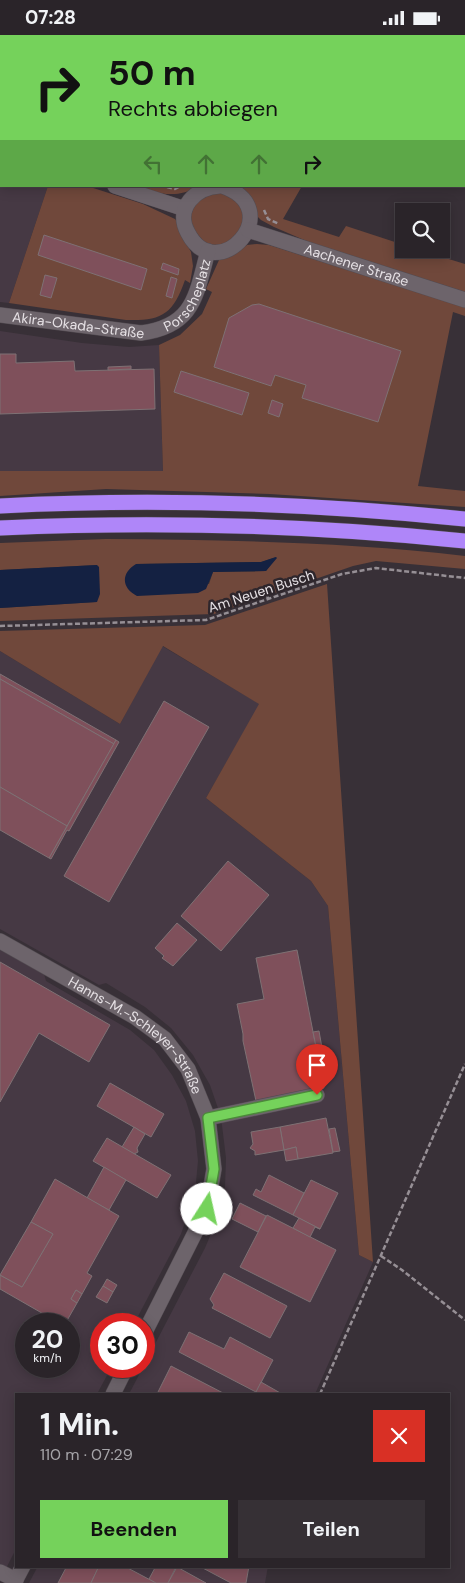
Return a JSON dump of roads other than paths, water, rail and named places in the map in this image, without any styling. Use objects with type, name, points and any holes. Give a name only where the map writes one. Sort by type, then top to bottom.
[{"type":"highway","points":[[0,506],[117,503],[251,504],[352,509],[465,519]]},
{"type":"highway","points":[[0,528],[105,525],[231,526],[333,530],[465,541]]},
{"type":"street","points":[[118,187],[185,209]]},
{"type":"street","points":[[210,187],[199,191],[191,199],[185,209],[184,219],[188,234],[198,246],[208,251],[218,252],[228,250],[244,239],[250,218],[248,207],[242,197],[224,187]]},
{"type":"street","name":"Aachener Straße","points":[[248,230],[465,300]]},
{"type":"street","name":"Porscheplatz","points":[[157,331],[179,320],[188,311],[194,300],[208,251]]},
{"type":"street","name":"Akira-Okada-Straße","points":[[0,315],[142,333],[157,331]]},
{"type":"street","name":"Hanns-M.-Schleyer-Straße","points":[[0,941],[135,1017],[165,1039],[188,1069],[208,1118],[214,1169],[207,1209],[154,1313]]},
{"type":"street","points":[[208,1118],[317,1095]]},
{"type":"street","points":[[114,1393],[121,1378]]},
{"type":"street","points":[[0,1572],[15,1582],[22,1568]]},
{"type":"water","points":[[276,557],[266,571],[213,572],[206,589],[198,593],[137,596],[128,589],[125,580],[128,572],[136,564],[261,562]]},
{"type":"water","points":[[97,565],[99,567],[100,594],[97,602],[0,608],[0,570]]}]
